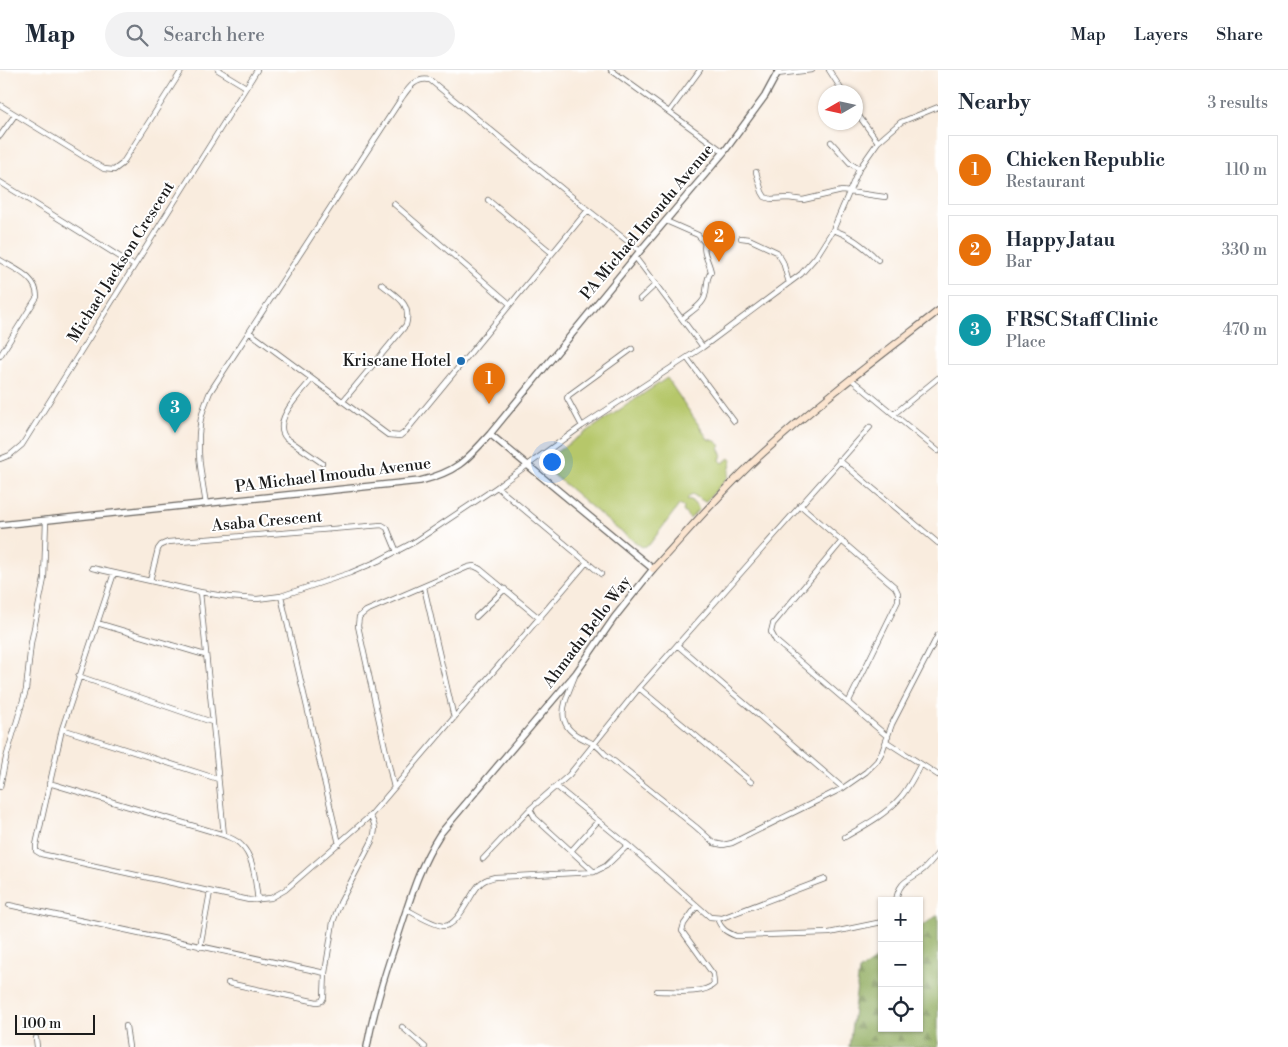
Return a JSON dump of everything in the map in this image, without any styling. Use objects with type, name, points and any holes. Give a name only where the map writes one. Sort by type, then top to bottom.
[{"type":"main road","name":"Ahmadu Bello Way","points":[[653,569],[763,452],[851,379],[938,311]]},
{"type":"street","points":[[0,105],[104,169],[114,170],[122,164],[182,70]]},
{"type":"street","points":[[218,70],[246,87]]},
{"type":"street","name":"Michael Jackson Crescent","points":[[0,459],[10,455],[22,445],[133,265],[257,70]]},
{"type":"street","points":[[610,70],[724,152]]},
{"type":"street","points":[[669,112],[700,70]]},
{"type":"street","points":[[778,72],[812,70]]},
{"type":"street","points":[[829,70],[838,85]]},
{"type":"street","name":"PA Michael Imoudu Avenue","points":[[0,525],[429,479],[453,470],[468,459],[490,434],[724,152],[753,113],[778,72]]},
{"type":"street","points":[[206,504],[199,449],[199,426],[210,392],[401,99],[418,80],[430,80],[640,251]]},
{"type":"street","points":[[92,568],[200,592],[257,600],[281,596],[350,573],[397,552],[497,487],[582,426],[703,347],[801,274],[816,257],[834,230],[858,169],[878,142],[901,122],[938,107]]},
{"type":"street","points":[[0,136],[15,114]]},
{"type":"street","points":[[863,122],[878,142]]},
{"type":"street","points":[[831,142],[858,169]]},
{"type":"street","points":[[756,172],[762,192],[765,197],[771,199],[788,198],[803,200],[835,192],[850,191],[885,198]]},
{"type":"street","points":[[0,182],[133,265]]},
{"type":"street","points":[[488,200],[552,253]]},
{"type":"street","points":[[394,204],[510,304]]},
{"type":"street","points":[[249,332],[388,435],[400,436],[412,424],[588,210]]},
{"type":"street","points":[[666,221],[698,236],[705,243]]},
{"type":"street","points":[[834,230],[859,244],[878,260]]},
{"type":"street","points":[[682,319],[702,302],[706,294],[706,278],[711,272],[704,252],[705,243],[718,231]]},
{"type":"street","points":[[741,238],[749,239],[777,252],[789,283]]},
{"type":"street","points":[[635,257],[703,347]]},
{"type":"street","points":[[0,260],[31,280],[37,287],[37,297],[0,356]]},
{"type":"street","points":[[342,401],[406,325],[409,315],[406,306],[381,284]]},
{"type":"street","points":[[640,299],[656,284]]},
{"type":"street","points":[[582,426],[567,398],[569,394],[632,349]]},
{"type":"street","points":[[687,358],[734,421]]},
{"type":"street","points":[[894,414],[938,378]]},
{"type":"street","points":[[312,379],[283,417],[281,433],[322,463]]},
{"type":"street","points":[[851,379],[938,451]]},
{"type":"street","points":[[483,859],[530,809],[569,775],[639,688],[870,427]]},
{"type":"street","points":[[490,434],[653,569]]},
{"type":"street","points":[[839,460],[938,543]]},
{"type":"street","points":[[497,487],[600,574]]},
{"type":"street","points":[[800,505],[895,587],[898,593],[898,601],[848,703]]},
{"type":"street","points":[[0,786],[6,758],[26,690],[31,643],[44,579],[46,520]]},
{"type":"street","name":"Asaba Crescent","points":[[150,581],[158,549],[161,545],[168,542],[382,524],[387,528],[397,552]]},
{"type":"street","points":[[842,542],[773,624],[771,632],[776,640],[887,740],[938,775]]},
{"type":"street","points":[[114,573],[78,676],[62,729],[36,851],[41,854],[210,892],[242,899],[258,900],[271,898],[285,890],[370,816],[587,562]]},
{"type":"street","points":[[394,788],[358,626],[359,617],[366,611],[474,566],[539,618]]},
{"type":"street","name":"Ahmadu Bello Way","points":[[367,1047],[380,991],[406,909],[426,856],[440,834],[576,673],[614,618],[653,569]]},
{"type":"street","points":[[424,587],[454,718]]},
{"type":"street","points":[[476,617],[505,589]]},
{"type":"street","points":[[200,592],[224,835]]},
{"type":"street","points":[[281,596],[339,844]]},
{"type":"street","points":[[97,623],[206,655]]},
{"type":"street","points":[[576,673],[566,700],[564,718],[565,725],[569,731],[595,743],[605,754],[718,844],[723,845],[732,843],[843,788],[855,781],[877,761],[892,724],[938,635]]},
{"type":"street","points":[[677,645],[843,788]]},
{"type":"street","points":[[78,676],[212,722]]},
{"type":"street","points":[[639,688],[751,782]]},
{"type":"street","points":[[62,729],[218,779]]},
{"type":"street","points":[[845,837],[870,822],[899,799],[909,786],[921,764]]},
{"type":"street","points":[[49,784],[224,835],[242,846],[247,853],[253,870],[258,900]]},
{"type":"street","points":[[557,786],[710,917],[722,918],[825,879]]},
{"type":"street","points":[[530,809],[535,818],[594,872]]},
{"type":"street","points":[[228,983],[317,1002],[322,1000],[324,997],[325,973],[333,922],[340,903],[376,831],[375,824],[370,816]]},
{"type":"street","points":[[572,851],[598,821]]},
{"type":"street","points":[[406,909],[443,926],[449,925],[456,920],[479,885],[486,879],[594,872],[606,866],[628,845]]},
{"type":"street","points":[[897,897],[899,888],[908,878],[924,869],[938,853]]},
{"type":"street","points":[[200,947],[210,892]]},
{"type":"street","points":[[9,905],[325,973]]},
{"type":"street","points":[[657,992],[702,991],[712,987],[714,984],[712,974],[682,930],[697,906]]},
{"type":"street","points":[[717,918],[720,927],[736,936],[829,933],[878,923]]},
{"type":"street","points":[[126,1026],[129,1047]]},
{"type":"street","points":[[402,1027],[424,1047]]},
{"type":"street","points":[[36,1038],[37,1047]]},
{"type":"green space","points":[[667,378],[708,439],[716,441],[721,446],[719,448],[722,454],[720,460],[723,463],[729,458],[732,460],[727,479],[705,502],[692,494],[687,499],[690,499],[699,509],[690,519],[680,504],[649,545],[642,547],[616,528],[540,463]]},
{"type":"green space","points":[[938,915],[938,1047],[849,1047],[859,971],[878,958],[878,1032],[923,1032],[923,925]]},
{"type":"place","name":"Happy Jatau","points":[[719,262]]},
{"type":"place","name":"Kriscane Hotel","points":[[461,361]]},
{"type":"place","name":"Chicken Republic","points":[[489,404]]},
{"type":"place","name":"FRSC Staff Clinic","points":[[175,433]]}]
